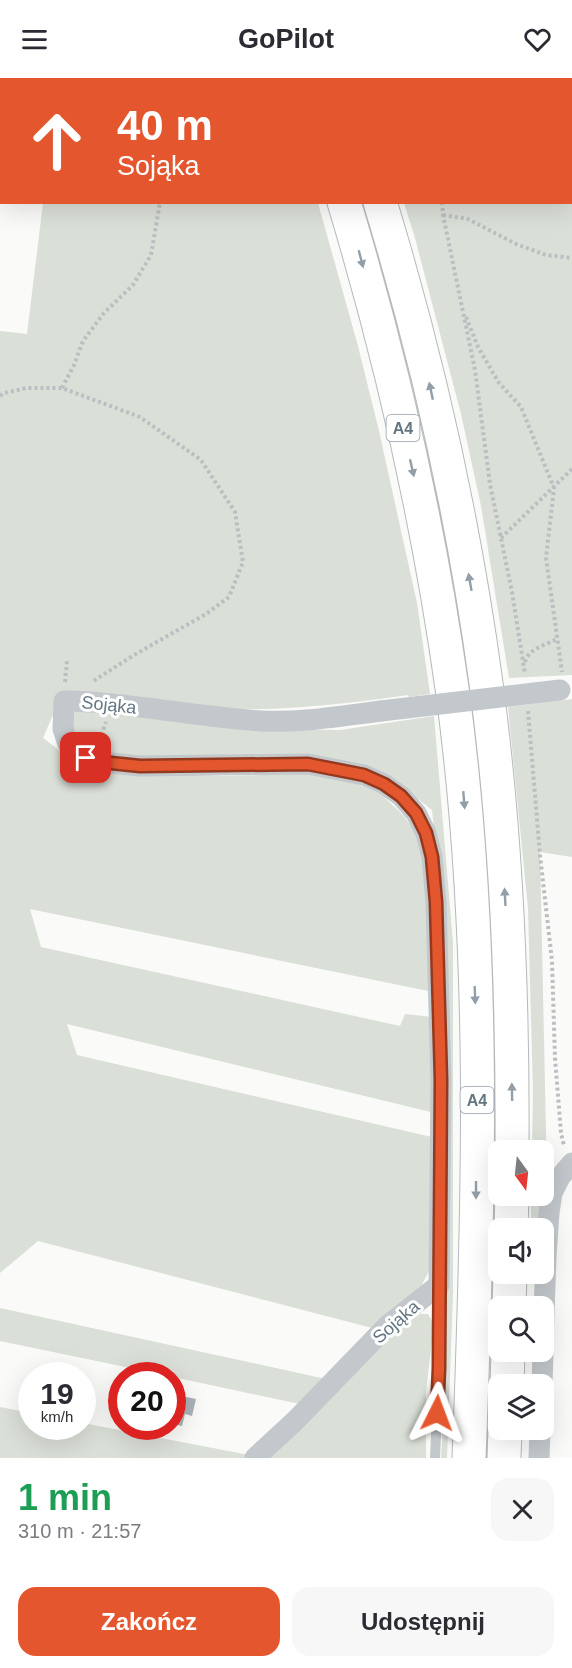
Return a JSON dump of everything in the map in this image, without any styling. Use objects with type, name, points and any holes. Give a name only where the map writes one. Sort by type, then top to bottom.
[{"type":"highway","name":"A4","points":[[345,204],[383,344],[422,509],[447,657],[458,742],[471,890],[476,1032],[476,1224],[469,1458]]},
{"type":"highway","name":"A4","points":[[381,204],[429,382],[466,555],[484,672],[492,732],[505,887],[511,1026],[512,1140]]},
{"type":"highway","points":[[504,1458],[505,1440]]},
{"type":"street","name":"Sojąka","points":[[255,1458],[296,1420],[387,1326],[439,1286],[441,1080],[436,902],[432,857],[426,833],[416,813],[401,796],[384,784],[364,775],[308,764],[140,766],[86,758],[68,744],[63,729],[64,701],[99,701],[263,721],[309,720],[565,686]]},
{"type":"street","points":[[545,1296],[548,1224],[552,1193],[560,1177],[572,1163]]},
{"type":"street","points":[[539,1458],[540,1440]]},
{"type":"lane","points":[[435,1458],[439,1368],[439,1286]]},
{"type":"path","points":[[62,388],[74,366],[83,341],[104,313],[133,285],[151,255],[160,204]]},
{"type":"path","points":[[443,215],[468,219],[516,244],[546,255],[572,258]]},
{"type":"path","points":[[462,308],[478,347],[499,383],[521,407],[554,488],[546,558],[565,686]]},
{"type":"path","points":[[0,396],[27,388],[62,388],[140,417],[201,460],[235,512],[243,562],[229,597],[206,614],[134,655],[64,701]]},
{"type":"path","points":[[501,538],[572,469]]},
{"type":"path","points":[[524,663],[530,652],[557,639]]},
{"type":"path","points":[[111,763],[103,750],[101,736],[104,725],[121,705]]},
{"type":"shaded area","points":[[43,204],[318,204],[379,431],[417,603],[430,694],[268,709],[181,707],[61,696],[43,738],[77,764],[114,773],[223,776],[307,774],[351,781],[381,794],[404,816],[419,837],[428,864],[433,992],[30,909],[41,947],[400,1026],[405,1014],[432,1017],[435,1113],[67,1024],[77,1055],[436,1138],[429,1271],[416,1296],[376,1329],[38,1241],[0,1273],[0,331],[27,334]]},
{"type":"shaded area","points":[[404,204],[572,204],[572,675],[509,678],[481,506],[461,414]]},
{"type":"shaded area","points":[[572,699],[572,857],[540,852],[546,1140],[532,1140],[528,908],[508,707]]},
{"type":"shaded area","points":[[76,707],[275,729],[340,730],[434,716],[453,943],[453,1294],[447,1458],[441,1458],[446,1362],[448,1028],[446,939],[432,810],[403,787],[366,769],[139,757],[87,749],[73,738],[71,723]]},
{"type":"shaded area","points":[[531,1206],[544,1206],[542,1218],[531,1218]]},
{"type":"shaded area","points":[[0,1308],[326,1379],[300,1404],[186,1380],[186,1362],[108,1363],[0,1341]]},
{"type":"shaded area","points":[[420,1314],[428,1314],[434,1324],[426,1392],[426,1458],[266,1458],[395,1331]]},
{"type":"shaded area","points":[[0,1407],[18,1410],[18,1440],[96,1440],[96,1426],[108,1428],[108,1440],[171,1440],[249,1455],[246,1458],[0,1458]]},
{"type":"building","points":[[186,1397],[196,1399],[192,1416],[186,1414]]},
{"type":"route","points":[[86,758],[140,766],[308,764],[364,775],[384,784],[401,796],[416,813],[426,833],[432,857],[436,902],[441,1080],[437,1413]]}]
